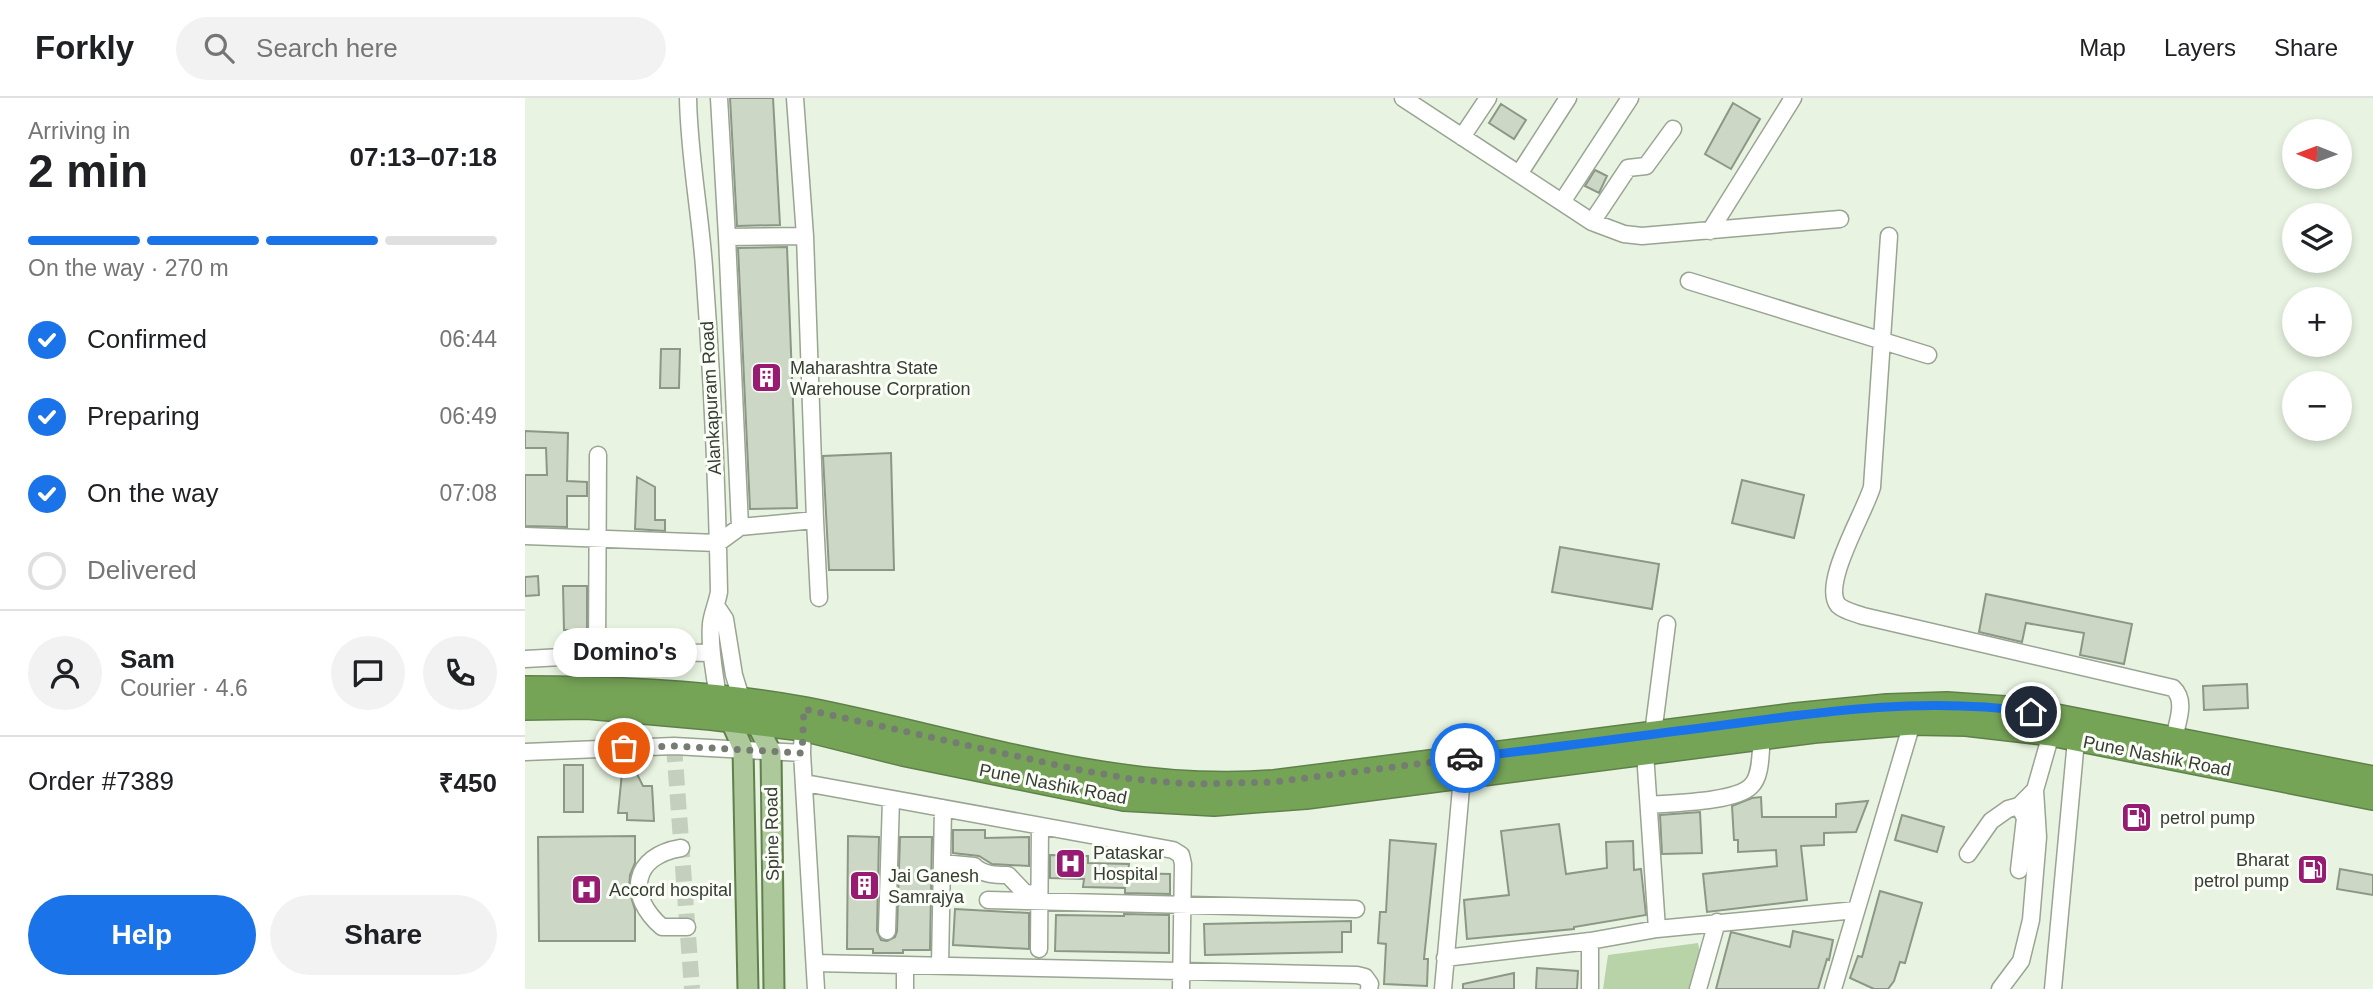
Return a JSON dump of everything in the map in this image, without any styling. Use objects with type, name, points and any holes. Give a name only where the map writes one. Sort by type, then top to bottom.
[{"type":"highway","name":"Pune Nashik Road","points":[[525,688],[597,688],[719,698],[758,724],[803,719],[1065,788],[1124,799],[1179,803],[1257,802],[1462,777],[1839,710],[1947,704],[2005,708],[2056,716],[2373,778]]},
{"type":"highway","name":"Pune Nashik Road","points":[[525,708],[737,711],[803,719],[1131,779],[1191,784],[1274,782],[1649,744],[1762,738],[1867,726],[1966,724],[2051,734],[2373,798]]},
{"type":"main road","name":"Spine Road","points":[[737,711],[743,749],[748,989]]},
{"type":"main road","name":"Spine Road","points":[[758,724],[771,752],[774,989]]},
{"type":"street","name":"Alankapuram Road","points":[[688,98],[690,153],[704,265],[718,543],[719,592],[711,621],[712,653],[719,698]]},
{"type":"street","points":[[719,98],[740,527]]},
{"type":"street","points":[[795,98],[805,236],[819,598]]},
{"type":"street","points":[[1403,98],[1592,222],[1624,234],[1642,236],[1840,219]]},
{"type":"street","points":[[1462,137],[1488,98]]},
{"type":"street","points":[[1519,174],[1568,98]]},
{"type":"street","points":[[1562,202],[1630,98]]},
{"type":"street","points":[[1710,231],[1793,98]]},
{"type":"street","points":[[1592,222],[1628,168],[1646,166],[1673,129]]},
{"type":"street","points":[[727,237],[805,236]]},
{"type":"street","points":[[1889,236],[1872,487],[1867,505],[1834,580],[1833,594],[1838,604],[1863,616],[2173,688],[2181,701],[2174,739]]},
{"type":"street","points":[[1689,281],[1928,355]]},
{"type":"street","points":[[597,654],[598,455]]},
{"type":"street","points":[[525,536],[718,543],[740,527],[815,520]]},
{"type":"street","name":"Spine Road","points":[[717,607],[725,618],[737,711]]},
{"type":"street","points":[[1657,929],[1649,805],[1649,744],[1667,624]]},
{"type":"street","points":[[525,659],[653,652],[712,653]]},
{"type":"street","name":"Spine Road","points":[[803,719],[802,753],[815,989]]},
{"type":"street","points":[[1833,989],[1912,723]]},
{"type":"street","points":[[2000,989],[2021,961],[2031,920],[2038,837],[2035,790],[2051,734]]},
{"type":"street","points":[[1649,805],[1709,800],[1733,795],[1751,786],[1758,773],[1762,738]]},
{"type":"street","points":[[2053,989],[2076,740]]},
{"type":"street","points":[[525,751],[674,746],[802,753]]},
{"type":"street","points":[[1443,989],[1462,777]]},
{"type":"street","points":[[805,783],[1173,850],[1181,855],[1184,864],[1181,989]]},
{"type":"street","points":[[1968,854],[1990,821],[2008,809],[2019,806],[2035,790]]},
{"type":"street","points":[[887,931],[891,799]]},
{"type":"street","points":[[2019,806],[2025,818],[2019,870]]},
{"type":"street","points":[[940,965],[943,808]]},
{"type":"street","points":[[1039,826],[1039,949]]},
{"type":"street","points":[[681,848],[670,850],[654,859],[640,874],[638,884],[648,915],[662,927],[687,927]]},
{"type":"street","points":[[942,863],[974,866],[990,874],[1008,875],[1025,893],[1038,898]]},
{"type":"street","points":[[988,900],[1038,898],[1182,906],[1356,909]]},
{"type":"street","points":[[1445,958],[1590,941],[1657,929],[1856,910]]},
{"type":"street","points":[[1697,989],[1717,922]]},
{"type":"street","points":[[1590,941],[1590,989]]},
{"type":"street","points":[[815,963],[1357,975],[1365,976],[1370,984],[1369,989]]},
{"type":"street","points":[[905,965],[905,989]]},
{"type":"green space","points":[[1698,943],[1701,957],[1692,989],[1603,989],[1608,955]]},
{"type":"building","points":[[730,98],[773,98],[780,225],[737,226]]},
{"type":"building","points":[[1733,103],[1760,119],[1731,169],[1705,154]]},
{"type":"building","points":[[1501,104],[1526,120],[1514,139],[1489,123]]},
{"type":"building","points":[[1595,170],[1607,176],[1599,193],[1585,186]]},
{"type":"building","name":"Maharashtra State Warehouse Corpration","points":[[787,247],[797,508],[750,509],[738,248]]},
{"type":"building","points":[[661,349],[680,349],[679,388],[660,388]]},
{"type":"building","points":[[525,431],[568,433],[567,481],[587,482],[587,496],[567,496],[567,527],[525,526],[525,475],[547,475],[546,448],[525,448]]},
{"type":"building","points":[[891,453],[894,570],[829,570],[823,456]]},
{"type":"building","points":[[637,477],[655,487],[655,520],[665,520],[665,531],[635,529]]},
{"type":"building","points":[[1742,480],[1804,495],[1794,538],[1732,523]]},
{"type":"building","points":[[1560,547],[1659,564],[1652,609],[1552,592]]},
{"type":"building","points":[[538,576],[539,595],[525,596],[525,577]]},
{"type":"building","points":[[563,586],[587,586],[587,630],[564,630]]},
{"type":"building","points":[[1986,594],[2132,624],[2124,664],[2080,655],[2084,633],[2026,623],[2022,642],[1979,632]]},
{"type":"building","points":[[2247,684],[2248,708],[2204,710],[2203,686]]},
{"type":"building","points":[[564,765],[583,765],[583,812],[564,812]]},
{"type":"building","points":[[622,773],[637,774],[643,786],[652,786],[654,821],[627,820],[627,813],[618,813]]},
{"type":"building","points":[[1761,797],[1762,817],[1836,817],[1836,804],[1868,801],[1856,832],[1824,833],[1824,845],[1801,846],[1807,900],[1707,912],[1703,874],[1777,866],[1776,850],[1738,852],[1738,840],[1734,840],[1732,806]]},
{"type":"building","points":[[1700,812],[1702,853],[1662,854],[1660,815]]},
{"type":"building","points":[[1902,815],[1944,827],[1937,852],[1895,840]]},
{"type":"building","points":[[1559,824],[1566,874],[1607,868],[1606,842],[1633,841],[1634,870],[1641,869],[1646,915],[1574,929],[1467,939],[1464,900],[1509,895],[1501,831]]},
{"type":"building","points":[[953,830],[985,830],[985,838],[1029,837],[1029,866],[992,864],[979,856],[953,853]]},
{"type":"building","name":"Accord hospital","points":[[635,836],[635,863],[630,875],[629,890],[635,910],[635,941],[539,941],[538,837]]},
{"type":"building","name":"Jai Ganesh Samrajya","points":[[848,836],[879,837],[877,931],[881,940],[887,941],[895,937],[897,931],[900,837],[932,837],[930,950],[873,953],[873,949],[847,949]]},
{"type":"building","points":[[1390,840],[1436,844],[1424,959],[1428,959],[1427,986],[1384,984],[1386,944],[1378,943],[1380,912],[1386,912]]},
{"type":"building","points":[[1050,855],[1088,856],[1088,863],[1129,864],[1128,873],[1170,874],[1170,894],[1125,893],[1125,888],[1083,887],[1084,879],[1050,878]]},
{"type":"building","points":[[2340,869],[2373,875],[2373,895],[2337,889]]},
{"type":"building","points":[[1880,891],[1922,903],[1905,963],[1900,962],[1894,981],[1888,989],[1874,989],[1850,978],[1858,956],[1862,957]]},
{"type":"building","points":[[955,909],[1029,913],[1029,949],[953,945]]},
{"type":"building","points":[[1056,915],[1169,915],[1169,953],[1055,951]]},
{"type":"building","points":[[1351,921],[1351,932],[1342,932],[1342,952],[1205,955],[1204,924]]},
{"type":"building","points":[[1793,931],[1833,940],[1818,989],[1716,989],[1731,932],[1790,947]]},
{"type":"building","points":[[1537,968],[1578,971],[1577,989],[1536,989]]},
{"type":"building","points":[[1514,973],[1514,989],[1463,989],[1463,984]]},
{"type":"tunnel","points":[[674,746],[692,989]]},
{"type":"way so far","points":[[624,748],[674,746],[802,753],[804,709],[1070,768],[1131,779],[1191,784],[1240,785],[1274,782],[1465,758]]},
{"type":"place","name":"Maharashtra State Warehouse Corpration","points":[[767,378]]},
{"type":"place","name":"Domino's","points":[[624,748]]},
{"type":"place","name":"petrol pump","points":[[2137,818]]},
{"type":"place","name":"Pataskar Hospital","points":[[1070,863]]},
{"type":"place","name":"Bharat petrol pump","points":[[2312,870]]},
{"type":"place","name":"Jai Ganesh Samrajya","points":[[865,886]]},
{"type":"place","name":"Accord hospital","points":[[586,890]]},
{"type":"route","points":[[1465,758],[1795,715],[1887,706],[1947,704],[2031,712]]}]
